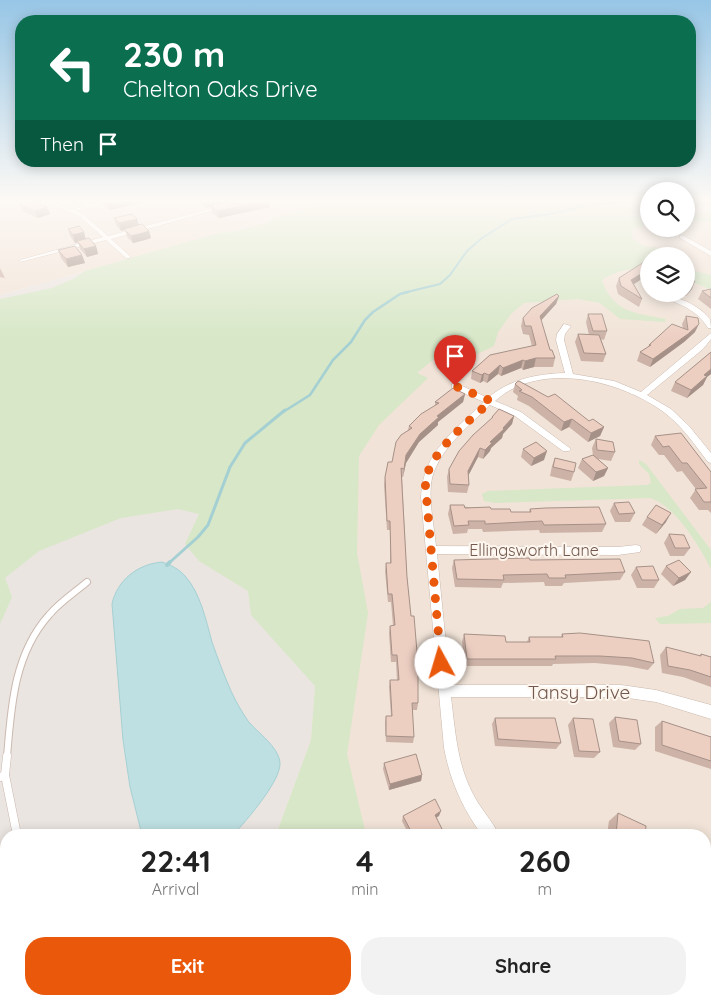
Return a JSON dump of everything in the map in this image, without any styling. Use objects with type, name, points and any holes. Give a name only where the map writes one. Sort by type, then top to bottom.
[{"type":"street","points":[[22,262],[76,247]]},
{"type":"street","points":[[117,247],[128,257]]},
{"type":"street","points":[[699,247],[711,254]]},
{"type":"street","points":[[676,302],[693,308],[708,320],[711,326]]},
{"type":"street","points":[[566,326],[560,340],[570,377]]},
{"type":"street","points":[[642,395],[700,347],[711,335]]},
{"type":"street","points":[[486,829],[473,813],[460,788],[452,761],[426,496],[425,480],[428,470],[440,451],[500,392],[520,382],[548,377],[570,377],[611,383],[642,395],[660,405],[678,420],[711,460]]},
{"type":"street","points":[[455,386],[518,414],[566,449]]},
{"type":"street","name":"Ellingsworth Lane","points":[[431,550],[618,551],[636,549]]},
{"type":"street","name":"Tansy Drive","points":[[444,691],[621,691],[646,693],[669,698],[711,712]]},
{"type":"lane","points":[[16,829],[3,776],[14,689],[23,654],[46,617],[86,582]]},
{"type":"shaded area","points":[[0,247],[172,247],[0,295]]},
{"type":"shaded area","points":[[172,247],[574,247],[334,439],[311,740],[278,829],[0,829],[0,295]]},
{"type":"shaded area","points":[[574,247],[711,247],[711,829],[278,829],[311,740],[334,439]]},
{"type":"green space","points":[[170,247],[651,247],[640,247],[640,268],[624,270],[602,280],[612,299],[619,305],[635,313],[666,319],[665,322],[620,319],[600,303],[578,299],[524,303],[511,314],[498,332],[494,346],[473,356],[439,355],[417,373],[428,378],[379,425],[359,456],[357,553],[368,613],[347,754],[365,829],[278,829],[311,740],[315,686],[251,615],[248,591],[199,561],[185,544],[199,514],[178,509],[121,518],[39,551],[5,578],[12,597],[0,624],[0,299],[52,288],[73,279],[85,271]]},
{"type":"green space","points":[[695,271],[711,275],[711,290],[695,283]]},
{"type":"green space","points":[[639,460],[646,464],[711,550],[711,569],[686,528],[669,509],[650,498],[495,503],[484,501],[482,494],[488,491],[647,485],[651,483],[649,474],[639,464]]},
{"type":"green space","points":[[711,602],[711,623],[660,624],[655,618],[668,616],[680,609],[703,608]]},
{"type":"water","points":[[162,562],[180,571],[195,590],[212,642],[235,699],[248,721],[272,746],[279,757],[279,771],[275,780],[254,811],[238,829],[140,829],[130,787],[123,740],[112,604],[119,588],[130,575],[153,563]]},
{"type":"building","points":[[76,247],[82,255],[66,259],[58,250]]},
{"type":"building","points":[[640,265],[640,274],[631,280],[640,298],[621,286],[619,278]]},
{"type":"building","points":[[711,289],[711,298],[702,291]]},
{"type":"building","points":[[557,294],[559,296],[540,316],[550,350],[552,350],[555,358],[523,360],[503,368],[500,365],[489,375],[484,373],[482,375],[472,371],[490,355],[536,345],[531,326],[525,326],[523,318],[532,308]]},
{"type":"building","points":[[588,314],[602,314],[607,331],[593,331]]},
{"type":"building","points":[[686,316],[698,318],[699,324],[688,334],[653,359],[640,352],[651,345],[649,345],[672,324],[688,330]]},
{"type":"building","points":[[578,334],[599,335],[606,354],[584,353]]},
{"type":"building","points":[[711,352],[711,369],[704,375],[707,376],[691,390],[675,382]]},
{"type":"building","points":[[519,381],[548,397],[555,394],[589,421],[593,419],[604,427],[591,433],[572,419],[564,422],[532,397],[519,391],[522,390],[515,384]]},
{"type":"building","points":[[453,388],[465,394],[437,416],[439,417],[420,434],[406,455],[404,469],[401,468],[407,577],[411,616],[414,616],[418,664],[418,703],[412,703],[414,737],[386,736],[386,716],[392,716],[390,680],[399,680],[397,655],[392,655],[390,626],[395,625],[392,594],[388,594],[386,563],[391,563],[390,521],[387,521],[385,477],[388,462],[392,462],[396,442],[401,435],[412,428],[409,426],[421,414],[439,403],[435,402]]},
{"type":"building","points":[[499,409],[514,416],[485,450],[480,448],[468,471],[469,485],[450,484],[449,469],[459,451]]},
{"type":"building","points":[[681,433],[711,472],[711,502],[704,502],[695,489],[707,488],[687,463],[682,463],[669,446],[663,447],[655,436]]},
{"type":"building","points":[[596,439],[613,442],[615,452],[597,450]]},
{"type":"building","points":[[536,442],[547,451],[534,458],[523,449]]},
{"type":"building","points":[[593,455],[608,468],[596,472],[582,459]]},
{"type":"building","points":[[555,458],[576,463],[574,472],[553,467]]},
{"type":"building","points":[[629,502],[635,513],[619,514],[614,503]]},
{"type":"building","points":[[450,505],[464,505],[465,508],[490,507],[491,509],[510,509],[511,512],[531,512],[530,509],[545,508],[599,507],[606,524],[544,525],[542,521],[485,524],[485,521],[468,521],[469,525],[454,526]]},
{"type":"building","points":[[656,505],[671,513],[662,525],[647,517]]},
{"type":"building","points":[[669,534],[684,535],[690,548],[675,548]]},
{"type":"building","points":[[529,558],[530,560],[620,559],[625,572],[565,575],[566,578],[549,578],[547,574],[503,575],[504,580],[457,579],[454,560]]},
{"type":"building","points":[[679,560],[691,572],[679,578],[666,566]]},
{"type":"building","points":[[653,566],[659,580],[642,580],[636,567]]},
{"type":"building","points":[[580,633],[649,641],[654,663],[632,658],[600,656],[555,656],[556,659],[467,659],[464,634],[505,636],[506,642],[530,642],[529,637],[563,637],[562,634]]},
{"type":"building","points":[[666,647],[711,657],[711,677],[690,670],[668,666]]},
{"type":"building","points":[[615,717],[637,720],[641,744],[619,741]]},
{"type":"building","points":[[495,718],[555,718],[561,743],[498,739]]},
{"type":"building","points":[[573,718],[593,719],[600,752],[579,751]]},
{"type":"building","points":[[662,721],[711,737],[711,761],[662,745]]},
{"type":"building","points":[[416,754],[422,775],[390,784],[384,763]]},
{"type":"building","points":[[435,799],[441,811],[435,815],[442,829],[410,829],[403,816]]},
{"type":"building","points":[[618,813],[646,826],[646,829],[617,829]]},
{"type":"waterway","points":[[403,293],[440,284],[450,275],[472,247]]},
{"type":"waterway","points":[[283,412],[310,395],[333,360],[351,342],[365,320],[373,312],[400,294],[408,292]]},
{"type":"waterway","points":[[169,563],[198,537],[208,525],[230,467],[245,443],[285,410]]},
{"type":"route","points":[[441,663],[425,480],[428,470],[440,451],[491,401],[455,386]]}]
